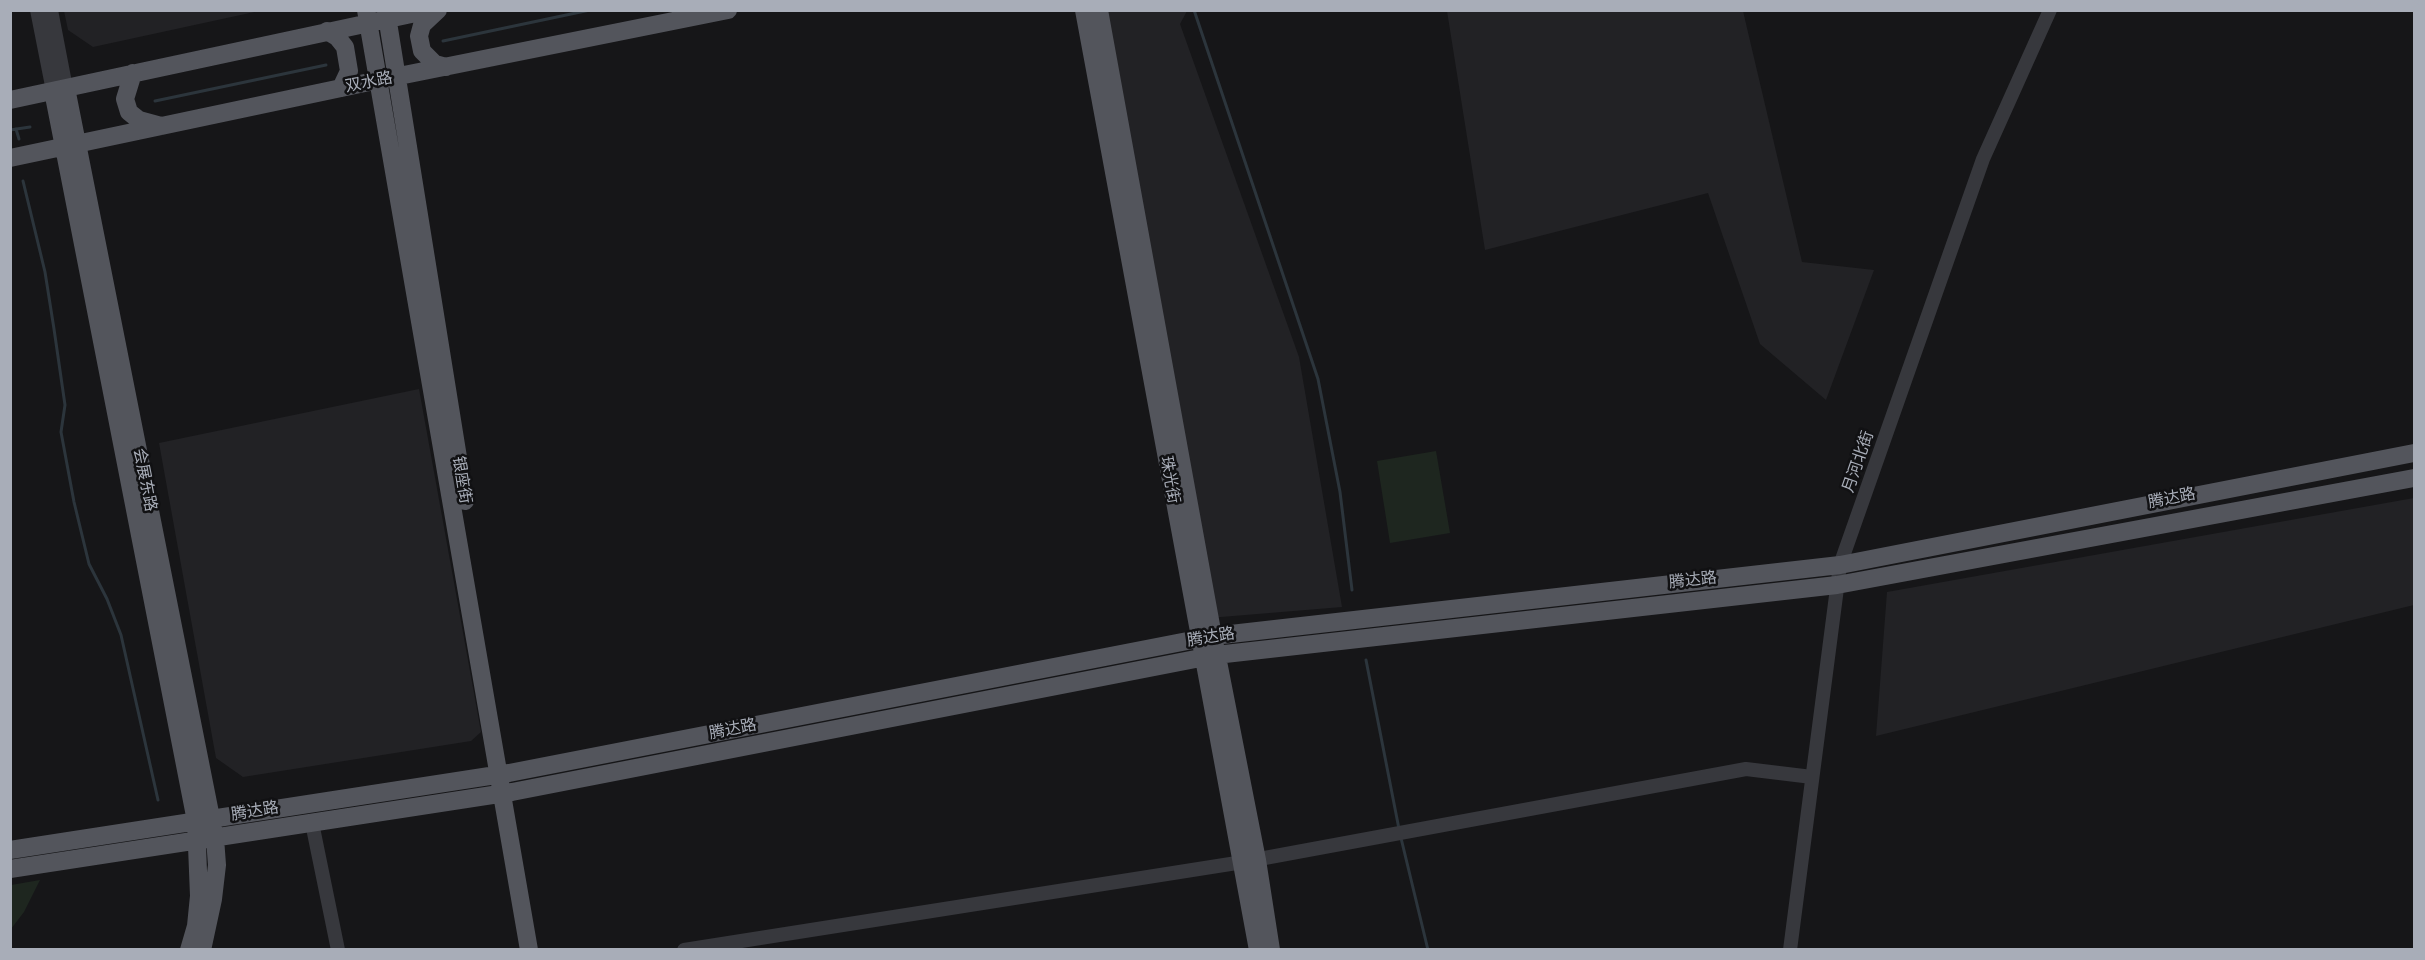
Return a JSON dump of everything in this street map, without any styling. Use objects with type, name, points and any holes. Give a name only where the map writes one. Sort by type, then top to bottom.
[{"type":"main road","points":[[10,100],[327,32],[367,17],[430,10]]},
{"type":"main road","points":[[438,10],[422,25],[419,36],[422,51],[435,64],[446,67]]},
{"type":"main road","name":"双水路","points":[[10,158],[388,78],[728,10]]},
{"type":"main road","name":"珠光街","points":[[1084,10],[1206,638]]},
{"type":"main road","name":"珠光街","points":[[1099,10],[1209,656],[1250,861],[1271,950]]},
{"type":"main road","name":"银座街","points":[[387,15],[388,78],[507,793],[539,950]]},
{"type":"main road","points":[[367,17],[388,78]]},
{"type":"main road","points":[[327,32],[345,47],[349,71],[341,88]]},
{"type":"main road","points":[[133,73],[125,99],[129,112],[139,120],[167,126]]},
{"type":"main road","name":"会展东路","points":[[60,89],[204,820],[206,839],[196,926],[189,950]]},
{"type":"main road","points":[[30,96],[45,101],[53,112],[54,130],[48,143],[34,154]]},
{"type":"main road","name":"腾达路","points":[[10,850],[505,774],[1206,638],[1840,565],[2415,453]]},
{"type":"main road","name":"腾达路","points":[[10,869],[507,793],[1209,656],[1837,585],[2415,477]]},
{"type":"main road","points":[[507,793],[529,950]]},
{"type":"main road","name":"会展东路","points":[[202,950],[213,899],[217,865],[206,839]]},
{"type":"main road","name":"珠光街","points":[[1250,861],[1258,950]]},
{"type":"street","name":"会展东路","points":[[37,10],[60,89]]},
{"type":"street","name":"会展东路","points":[[51,10],[60,89]]},
{"type":"street","name":"月河北街","points":[[1790,950],[1840,565],[1983,159],[2050,10]]},
{"type":"street","points":[[684,950],[1250,861],[1746,769],[1812,777]]},
{"type":"street","points":[[312,823],[338,950]]},
{"type":"shaded area","points":[[64,10],[259,11],[93,47],[68,30]]},
{"type":"shaded area","points":[[1104,11],[1187,11],[1180,24],[1299,357],[1342,607],[1209,618]]},
{"type":"shaded area","points":[[1447,11],[1743,11],[1802,262],[1874,270],[1826,400],[1760,344],[1708,193],[1485,250]]},
{"type":"shaded area","points":[[419,389],[481,732],[471,741],[243,777],[216,758],[159,443]]},
{"type":"shaded area","points":[[1436,451],[1450,533],[1390,543],[1377,461]]},
{"type":"shaded area","points":[[2414,498],[2414,605],[1876,736],[1887,592]]},
{"type":"shaded area","points":[[40,880],[24,912],[11,929],[11,885]]},
{"type":"waterway","points":[[443,41],[590,10]]},
{"type":"waterway","points":[[1194,10],[1318,379],[1340,492],[1352,590]]},
{"type":"waterway","points":[[155,101],[326,65]]},
{"type":"waterway","points":[[10,130],[30,127]]},
{"type":"waterway","points":[[16,129],[19,139]]},
{"type":"waterway","points":[[23,181],[45,272],[65,405],[61,432],[74,502],[89,564],[107,599],[121,635],[158,800]]},
{"type":"waterway","points":[[1366,660],[1399,829]]},
{"type":"waterway","points":[[1401,838],[1428,950]]}]
